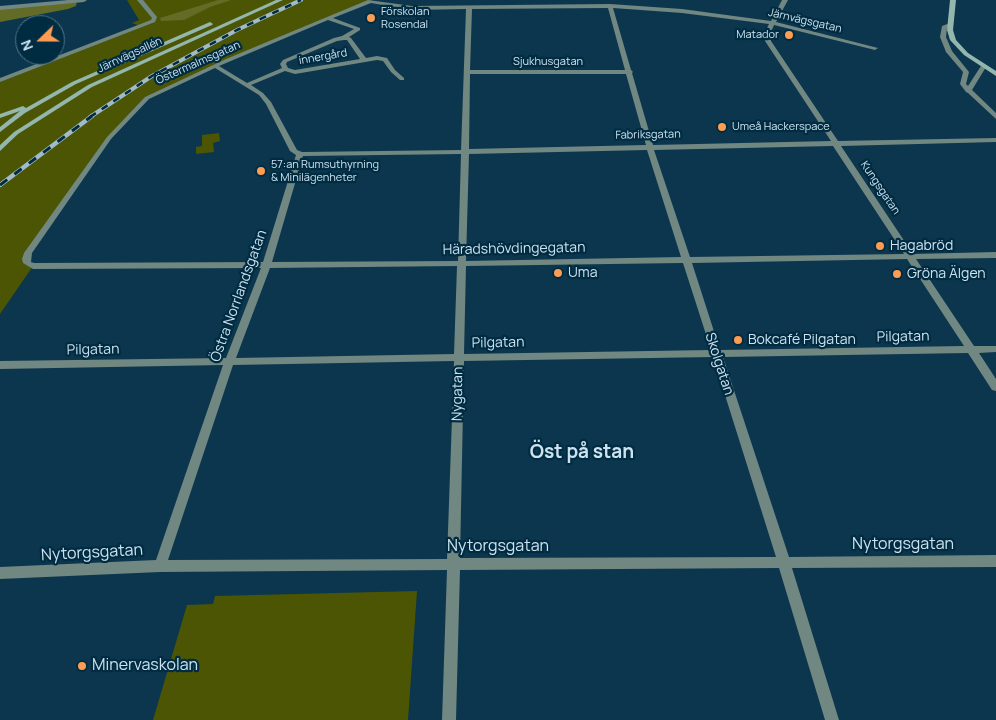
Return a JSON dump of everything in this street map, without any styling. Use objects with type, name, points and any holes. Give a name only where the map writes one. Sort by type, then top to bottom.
[{"type":"main road","name":"Järnvägsallén","points":[[0,131],[49,96],[151,49],[266,0]]},
{"type":"main road","name":"Järnvägsallén","points":[[0,149],[16,133],[97,82],[280,0]]},
{"type":"main road","points":[[953,0],[950,25],[951,36],[956,45],[983,67],[996,74]]},
{"type":"main road","points":[[0,116],[49,96]]},
{"type":"main road","points":[[0,131],[16,133]]},
{"type":"street","points":[[0,8],[84,0]]},
{"type":"street","points":[[0,80],[152,21],[155,18],[140,0]]},
{"type":"street","name":"Järnvägsgatan","points":[[371,0],[412,8],[610,6],[650,8],[773,23],[875,48]]},
{"type":"street","name":"Östermalmsgatan","points":[[33,266],[27,263],[28,253],[109,138],[139,104],[157,92],[215,66],[371,0]]},
{"type":"street","name":"Kungsgatan","points":[[785,0],[768,32],[768,41],[912,256],[996,387]]},
{"type":"street","points":[[650,8],[655,2]]},
{"type":"street","name":"Skolgatan","points":[[610,6],[650,146],[784,562],[832,720]]},
{"type":"street","name":"Nygatan","points":[[449,720],[469,8]]},
{"type":"street","name":"innergård","points":[[327,18],[358,29],[344,38]]},
{"type":"street","points":[[950,25],[944,27],[943,37],[949,52],[966,72],[963,84],[996,118]]},
{"type":"street","name":"innergård","points":[[285,70],[283,64],[285,61],[336,39],[350,39],[364,60]]},
{"type":"street","name":"innergård","points":[[246,85],[285,70],[294,72],[377,58],[385,59],[393,71],[402,79]]},
{"type":"street","points":[[215,66],[261,94],[269,103],[294,151],[300,154]]},
{"type":"street","points":[[968,91],[983,67]]},
{"type":"street","name":"Sjukhusgatan","points":[[467,72],[630,72]]},
{"type":"street","name":"Fabriksgatan","points":[[300,154],[996,140]]},
{"type":"street","name":"Östra Norrlandsgatan","points":[[160,566],[230,360],[267,264],[300,154]]},
{"type":"street","name":"Häradshövdingegatan","points":[[33,266],[462,264],[996,256]]},
{"type":"street","name":"Pilgatan","points":[[0,365],[996,349]]},
{"type":"street","name":"Nytorgsgatan","points":[[0,573],[160,566],[996,561]]},
{"type":"green space","points":[[127,0],[373,0],[298,30],[147,98],[109,138],[26,259],[33,266],[0,314],[0,80],[39,65],[65,65],[65,55],[140,26],[132,23],[139,20]]},
{"type":"green space","points":[[218,0],[231,0],[210,7],[184,20],[161,21],[160,18]]},
{"type":"green space","points":[[77,1],[76,6],[68,9],[37,15],[15,15],[15,19],[0,22],[0,8]]},
{"type":"green space","points":[[219,133],[220,141],[213,143],[214,152],[196,154],[196,147],[202,146],[202,135]]},
{"type":"green space","points":[[417,591],[408,720],[153,720],[187,605],[213,604],[215,596]]},
{"type":"railway","points":[[90,117],[152,76],[237,30],[301,0]]},
{"type":"railway","points":[[0,185],[92,116]]},
{"type":"place","name":"Förskolan Rosendal","points":[[371,18]]},
{"type":"place","name":"Matador","points":[[789,35]]},
{"type":"place","name":"Umeå Hackerspace","points":[[722,127]]},
{"type":"place","name":"57:an Rumsuthyrning & Minilägenheter","points":[[261,171]]},
{"type":"place","name":"Hagabröd","points":[[880,246]]},
{"type":"place","name":"Uma","points":[[558,273]]},
{"type":"place","name":"Gröna Älgen","points":[[897,274]]},
{"type":"place","name":"Bokcafé Pilgatan","points":[[738,340]]},
{"type":"place","name":"Minervaskolan","points":[[82,666]]},
{"type":"district","name":"Öst på stan","points":[[582,453]]}]
